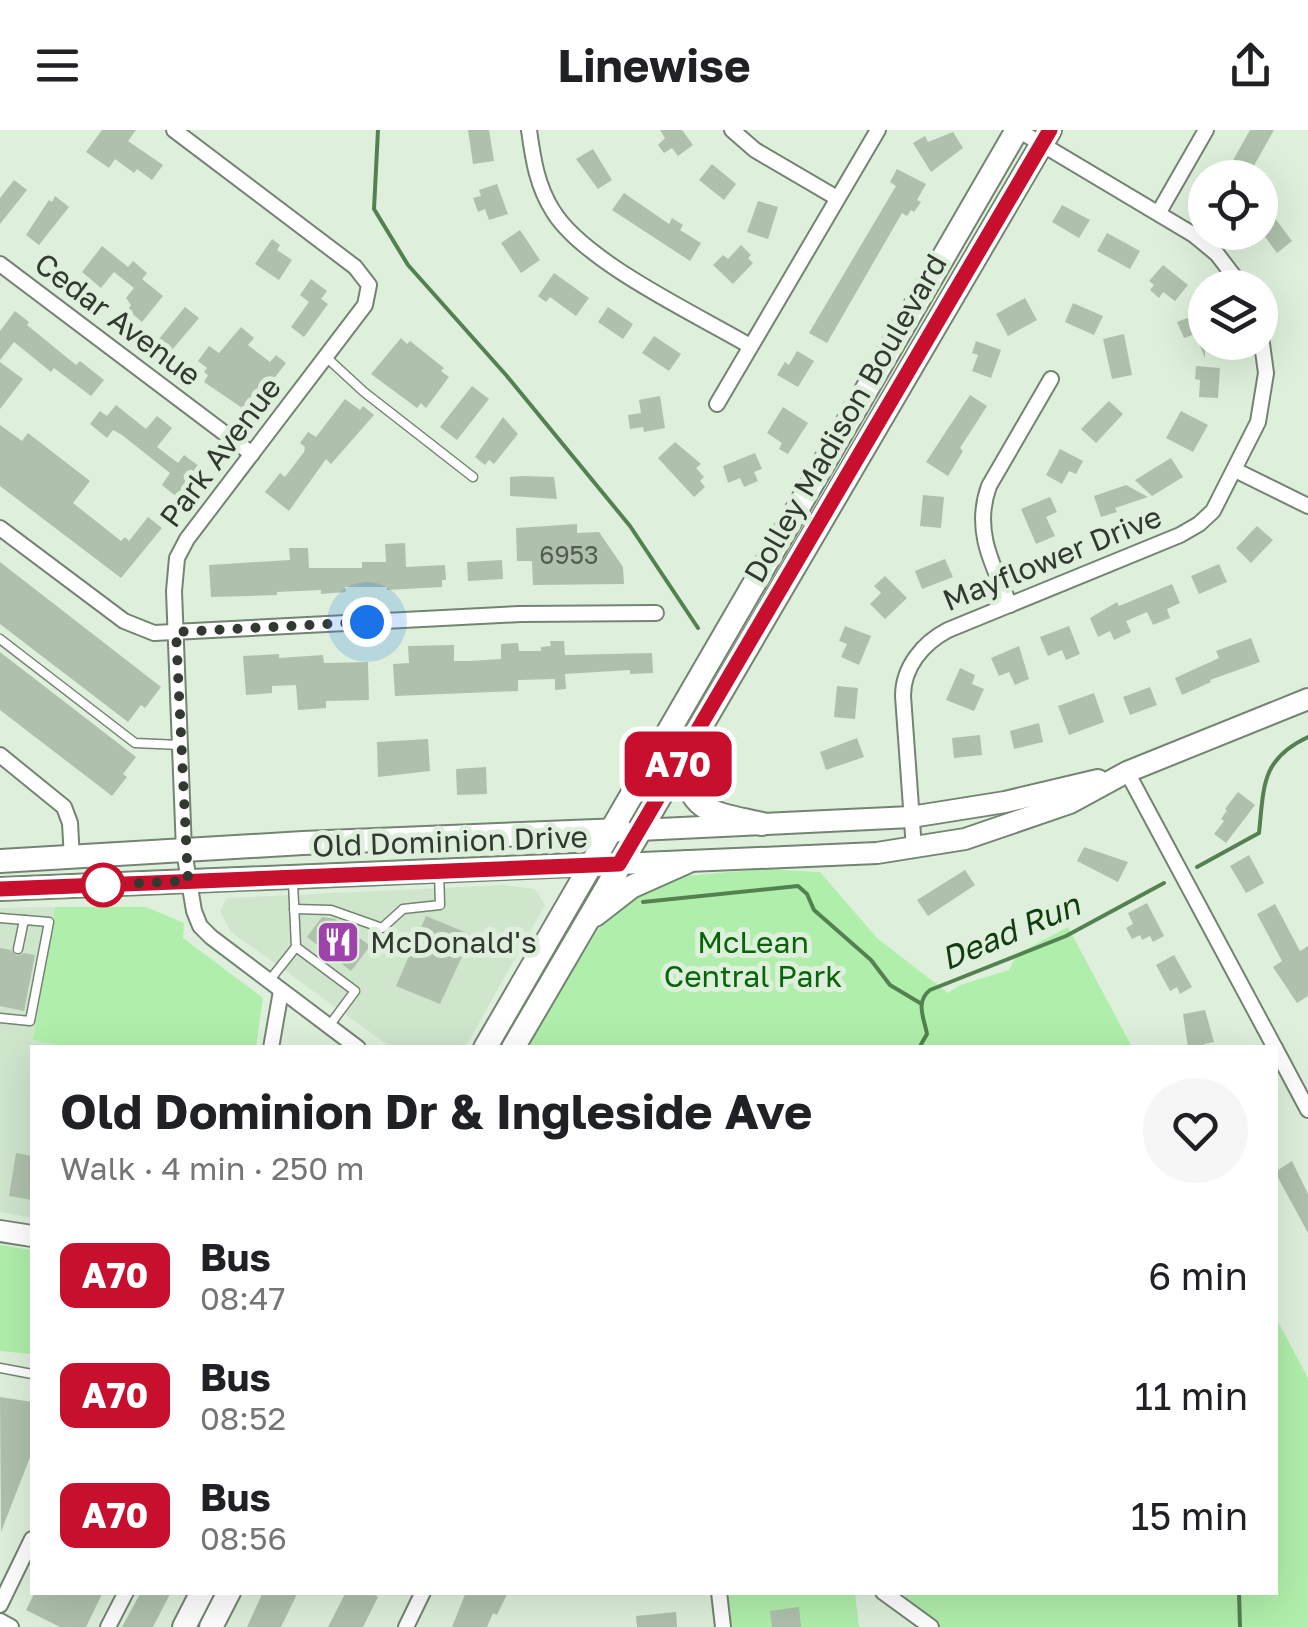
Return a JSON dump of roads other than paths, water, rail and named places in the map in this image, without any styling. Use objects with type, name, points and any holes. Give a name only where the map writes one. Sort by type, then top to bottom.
[{"type":"main road","name":"Dolley Madison Boulevard","points":[[487,1045],[1017,130]]},
{"type":"main road","name":"Dolley Madison Boulevard","points":[[515,1045],[1045,137]]},
{"type":"main road","name":"Old Dominion Drive","points":[[0,889],[687,862],[914,849],[1037,816],[1127,772],[1308,698]]},
{"type":"main road","points":[[682,758],[685,781],[698,804],[715,813],[762,824]]},
{"type":"main road","name":"Old Dominion Drive","points":[[0,861],[911,817],[1027,798],[1127,772]]},
{"type":"main road","points":[[584,924],[631,886],[687,862]]},
{"type":"main road","points":[[537,868],[555,887],[558,919]]},
{"type":"main road","points":[[0,1230],[30,1236]]},
{"type":"main road","points":[[184,1627],[200,1595]]},
{"type":"main road","points":[[211,1627],[227,1595]]},
{"type":"street","name":"Park Avenue","points":[[174,130],[356,267],[369,286],[365,305],[180,552],[174,582],[184,851],[194,911],[203,930],[354,1045]]},
{"type":"street","points":[[529,130],[544,196],[572,236],[600,258],[750,346]]},
{"type":"street","points":[[732,130],[755,150],[837,198]]},
{"type":"street","points":[[717,404],[878,130]]},
{"type":"street","points":[[1017,130],[1045,137],[1206,244],[1228,270]]},
{"type":"street","points":[[1158,212],[1206,130]]},
{"type":"street","name":"Cedar Avenue","points":[[0,264],[252,454]]},
{"type":"street","name":"Mayflower Drive","points":[[914,849],[903,696],[908,671],[918,655],[939,634],[1190,530],[1213,511],[1258,422],[1264,400],[1265,360]]},
{"type":"street","points":[[1010,605],[982,535],[983,502],[988,486],[1051,379]]},
{"type":"street","points":[[1235,470],[1308,506]]},
{"type":"street","points":[[0,528],[132,626],[154,633],[520,614],[656,613]]},
{"type":"street","points":[[0,756],[64,807],[70,823],[72,859]]},
{"type":"street","points":[[1127,772],[1272,1045]]},
{"type":"street","points":[[271,1045],[275,986]]},
{"type":"street","points":[[1278,1056],[1308,1110]]},
{"type":"street","points":[[0,1605],[30,1543]]},
{"type":"street","points":[[108,1627],[124,1595]]},
{"type":"street","points":[[406,1627],[422,1595]]},
{"type":"street","points":[[719,1595],[723,1627]]},
{"type":"street","points":[[888,1595],[931,1627]]},
{"type":"street","points":[[0,1622],[11,1627]]},
{"type":"lane","points":[[326,357],[474,478]]},
{"type":"lane","points":[[0,639],[135,744],[180,746]]},
{"type":"lane","points":[[294,909],[330,910],[382,928],[403,909],[440,905],[439,872]]},
{"type":"lane","points":[[275,986],[296,947],[293,878]]},
{"type":"lane","points":[[0,918],[49,922],[30,1021],[0,1018]]},
{"type":"lane","points":[[18,949],[24,920]]},
{"type":"lane","points":[[296,947],[355,992],[329,1026]]},
{"type":"lane","points":[[0,1368],[30,1374]]},
{"type":"waterway","points":[[378,130],[374,209],[408,265],[506,375],[630,526],[698,628]]},
{"type":"waterway","name":"Dead Run","points":[[1197,867],[1259,833],[1264,788],[1273,765],[1308,737]]},
{"type":"waterway","name":"Dead Run","points":[[921,1045],[927,1034],[922,1005],[930,990],[1066,936],[1164,883]]},
{"type":"waterway","points":[[643,902],[798,886],[807,894],[814,910],[871,960],[890,985],[920,1003]]},
{"type":"waterway","name":"Dead Run","points":[[1239,1595],[1240,1627]]},
{"type":"place","name":"McDonald's","points":[[338,942]]},
{"type":"park label","name":"McLean Central Park","points":[[753,959]]}]
